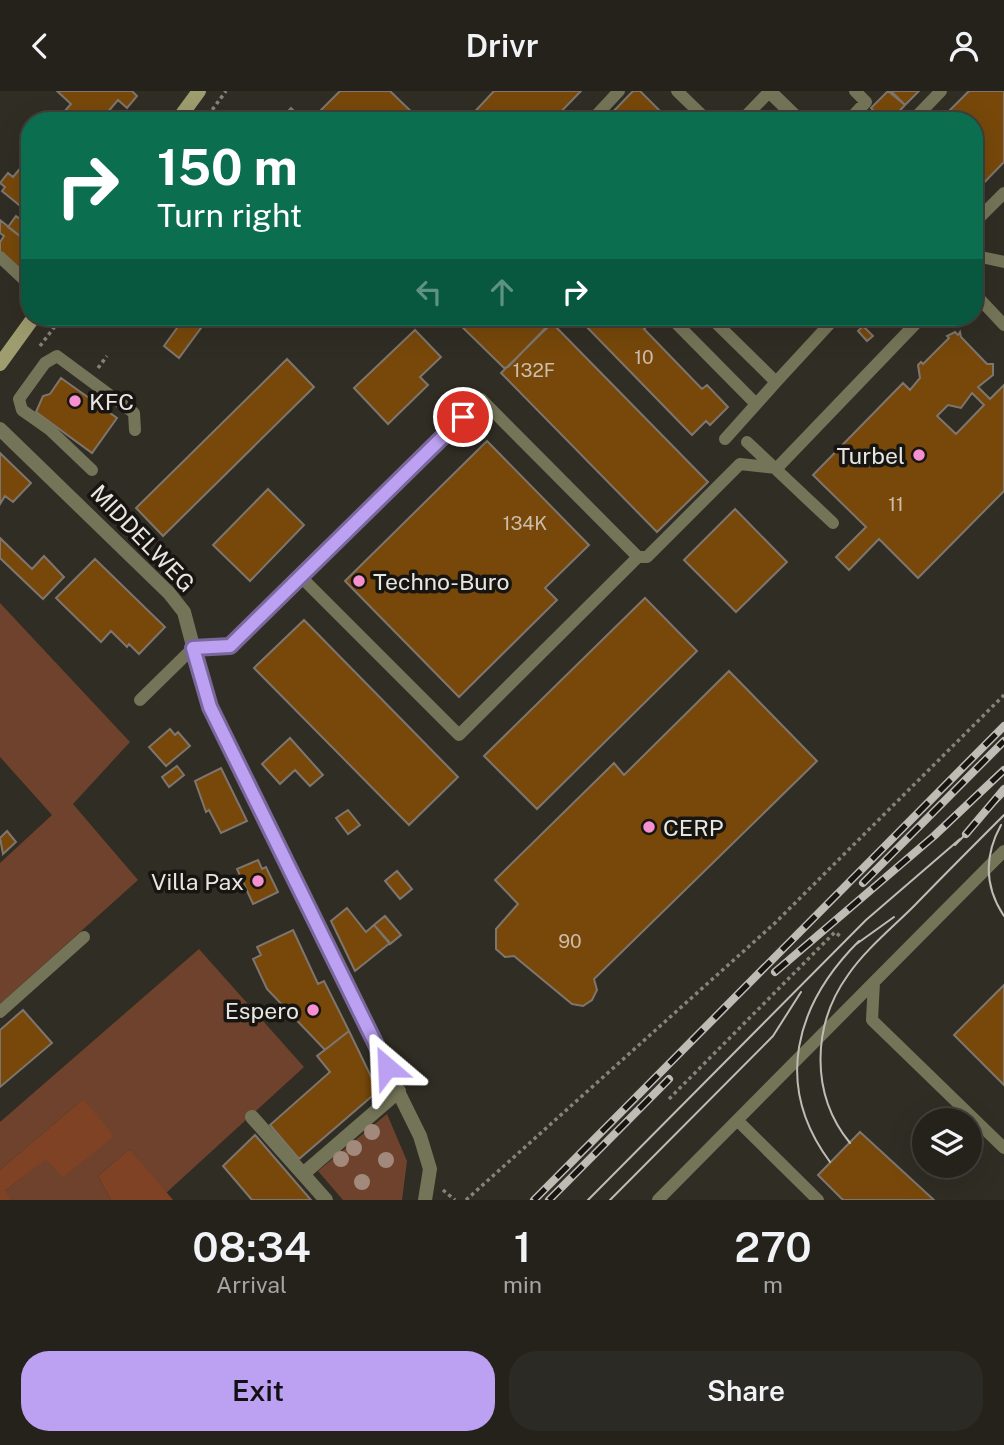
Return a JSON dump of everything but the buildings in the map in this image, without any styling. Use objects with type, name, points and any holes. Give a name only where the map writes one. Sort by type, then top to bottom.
[{"type":"main road","points":[[184,112],[199,91]]},
{"type":"main road","points":[[0,364],[27,326]]},
{"type":"street","points":[[769,91],[786,112]]},
{"type":"street","name":"MIDDELWEG","points":[[0,429],[169,593],[184,613],[210,707],[399,1091],[428,1158],[429,1180],[425,1200]]},
{"type":"street","points":[[303,1174],[399,1091]]},
{"type":"street","points":[[252,1117],[326,1200]]},
{"type":"lane","points":[[599,112],[619,91]]},
{"type":"lane","points":[[677,91],[699,112]]},
{"type":"lane","points":[[749,112],[769,91]]},
{"type":"lane","points":[[855,91],[866,101],[856,112]]},
{"type":"lane","points":[[921,112],[941,91]]},
{"type":"lane","points":[[983,213],[1004,193]]},
{"type":"lane","points":[[0,257],[21,277]]},
{"type":"lane","points":[[983,257],[1004,262]]},
{"type":"lane","points":[[983,303],[1004,325]]},
{"type":"lane","points":[[679,326],[756,404]]},
{"type":"lane","points":[[719,326],[776,382]]},
{"type":"lane","points":[[724,439],[828,326]]},
{"type":"lane","points":[[777,468],[913,326]]},
{"type":"lane","points":[[92,470],[49,429],[22,410],[19,399],[45,363],[57,356],[134,414],[135,430]]},
{"type":"lane","points":[[140,700],[193,648],[230,646],[481,399],[638,558]]},
{"type":"lane","points":[[747,442],[834,523]]},
{"type":"lane","points":[[301,577],[459,735],[638,558],[647,557],[740,464],[777,468]]},
{"type":"lane","points":[[658,1200],[1004,851]]},
{"type":"lane","points":[[0,1012],[84,937]]},
{"type":"lane","points":[[874,982],[872,1020],[1004,1148]]},
{"type":"lane","points":[[738,1121],[818,1200]]},
{"type":"path","points":[[211,112],[226,91]]},
{"type":"path","points":[[466,1200],[775,923],[1004,695]]},
{"type":"path","points":[[669,1099],[829,937],[835,932],[840,936]]},
{"type":"shaded area","points":[[0,603],[130,742],[73,804],[138,880],[0,1004],[0,863],[52,815],[0,757]]},
{"type":"shaded area","points":[[199,949],[304,1067],[166,1193],[130,1149],[98,1176],[111,1200],[11,1200],[4,1192],[46,1158],[83,1099],[0,1170],[0,1122]]},
{"type":"shaded area","points":[[83,1099],[114,1136],[63,1177],[46,1159],[5,1191],[11,1200],[0,1200],[0,1170]]},
{"type":"shaded area","points":[[387,1114],[407,1161],[402,1200],[343,1200],[318,1171]]},
{"type":"shaded area","points":[[130,1149],[173,1200],[111,1200],[98,1176]]},
{"type":"tram line","points":[[955,845],[1004,795]]},
{"type":"tram line","points":[[850,1143],[837,1124],[822,1081],[822,1037],[836,995],[855,965],[1004,815]]},
{"type":"tram line","points":[[1001,825],[991,848],[989,871],[993,893],[1004,916]]},
{"type":"tram line","points":[[588,1200],[866,920],[960,839]]},
{"type":"tram line","points":[[855,945],[894,917]]},
{"type":"tram line","points":[[830,1162],[812,1133],[801,1104],[797,1075],[799,1047],[819,992],[859,941]]},
{"type":"tram line","points":[[610,1200],[773,1036],[801,992]]},
{"type":"railway","points":[[534,1200],[1004,726]]},
{"type":"railway","points":[[863,883],[1004,741]]},
{"type":"railway","points":[[775,972],[934,836],[1004,770]]},
{"type":"railway","points":[[966,834],[1004,789]]},
{"type":"railway","points":[[549,1200],[669,1079]]},
{"type":"place","name":"KFC","points":[[75,401]]},
{"type":"place","name":"Turbel","points":[[919,455]]},
{"type":"place","name":"Techno-Buro","points":[[359,581]]},
{"type":"place","name":"CERP","points":[[649,827]]},
{"type":"place","name":"Villa Pax","points":[[258,881]]},
{"type":"place","name":"Espero","points":[[313,1010]]},
{"type":"route","points":[[387,1067],[210,707],[193,648],[230,646],[463,417]]}]
